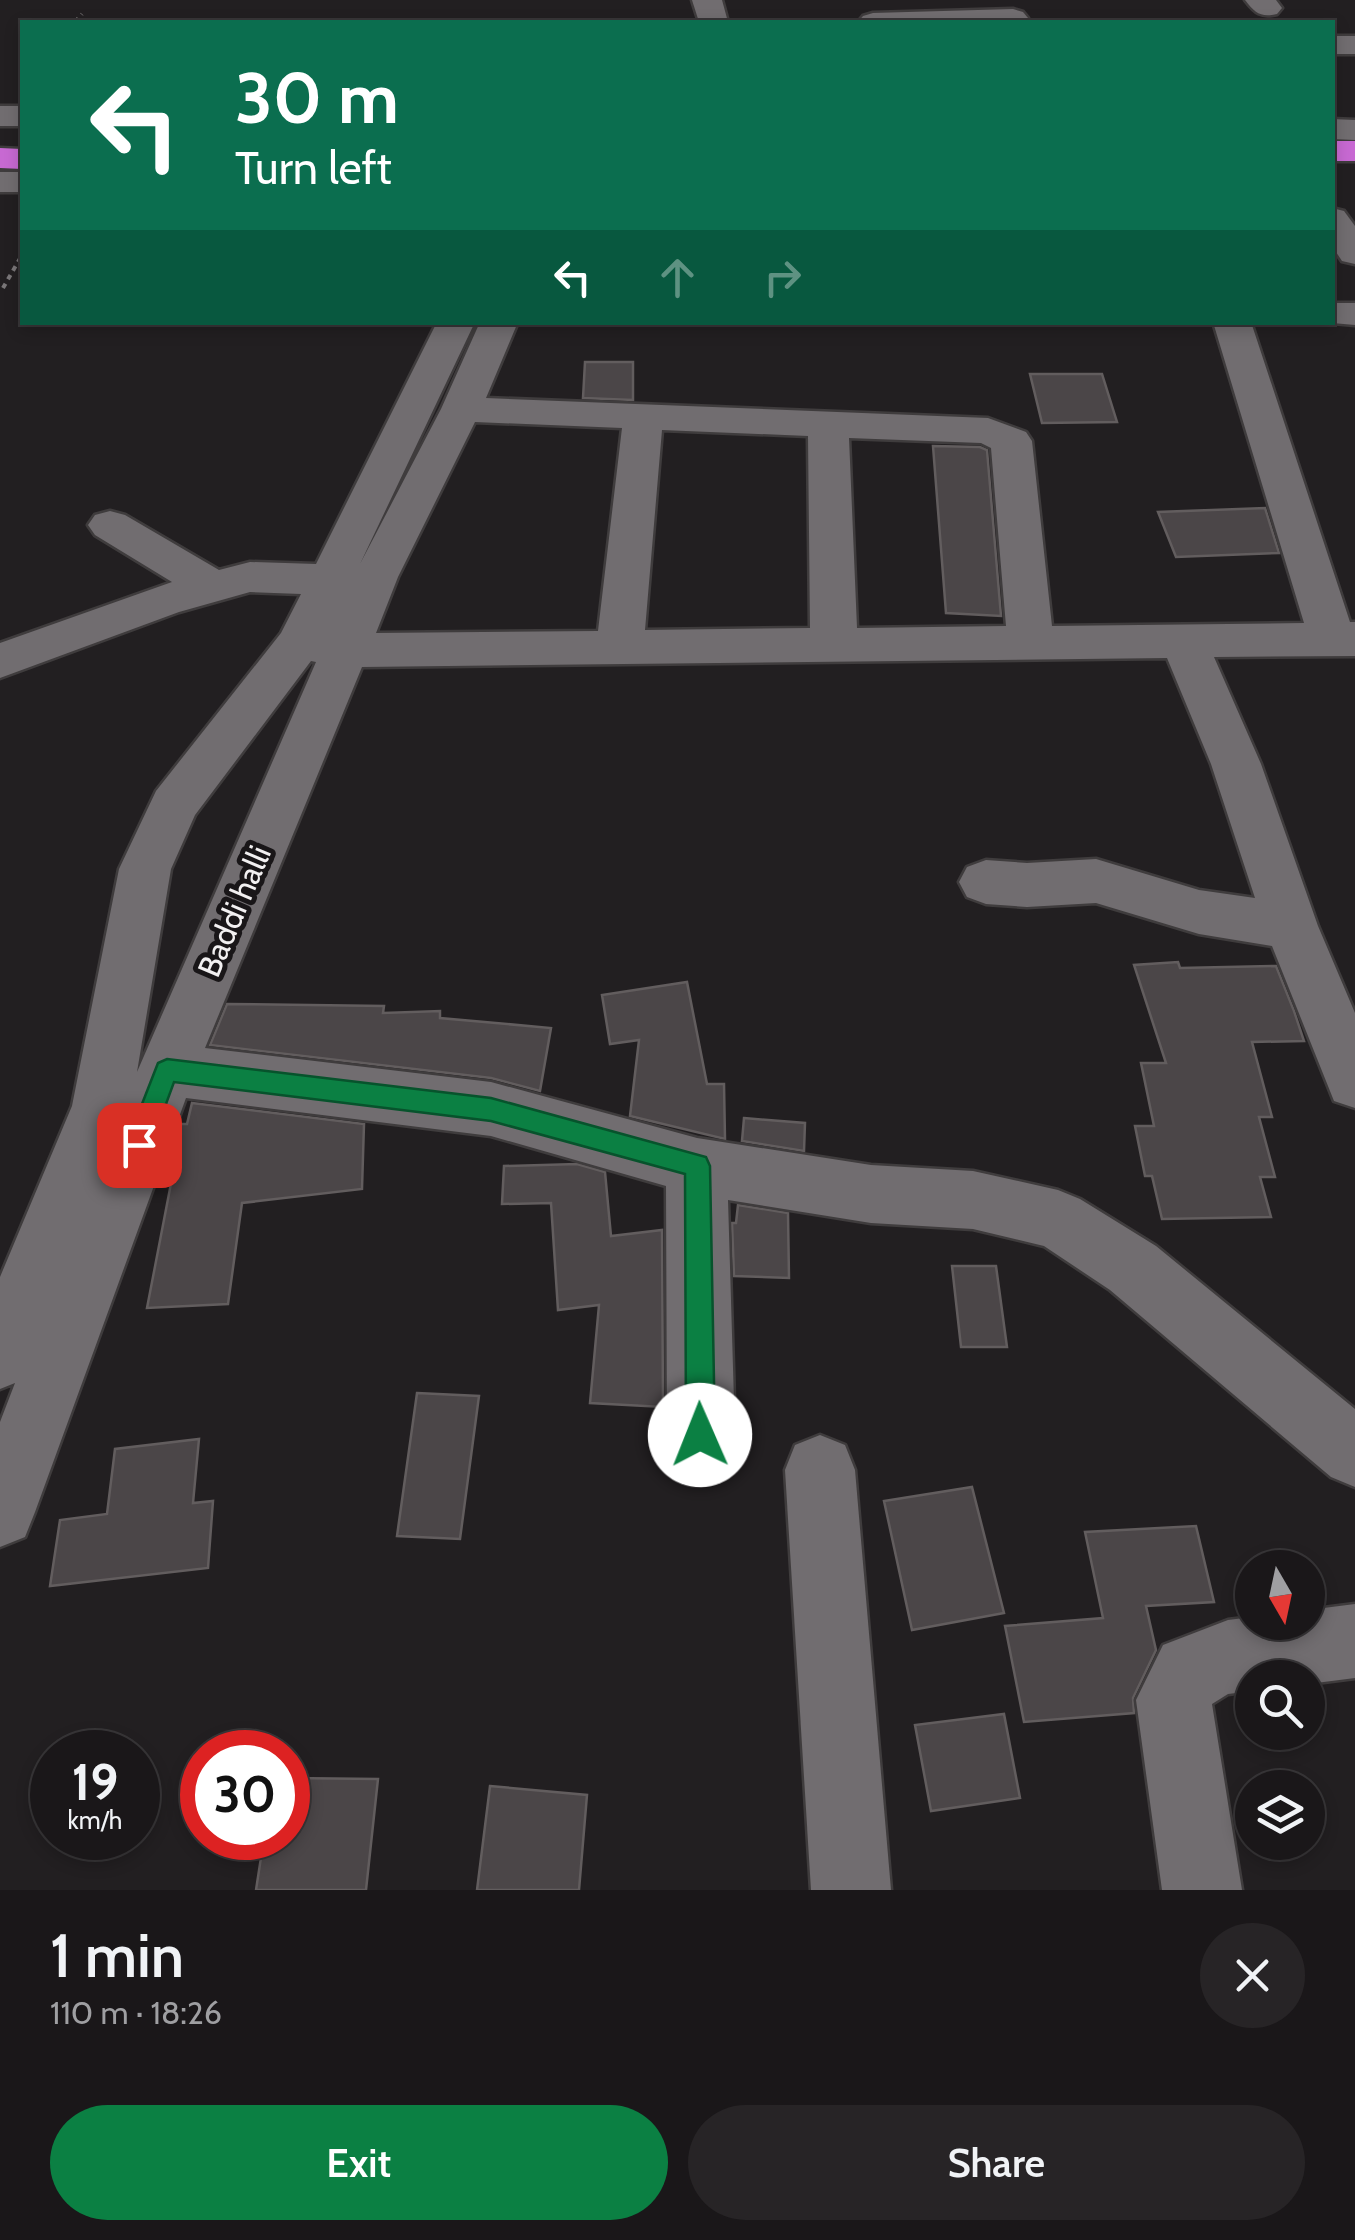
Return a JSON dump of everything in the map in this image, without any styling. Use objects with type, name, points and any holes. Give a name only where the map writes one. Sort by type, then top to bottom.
[{"type":"street","points":[[908,20],[1010,14]]},
{"type":"street","points":[[1335,223],[1355,253]]},
{"type":"street","points":[[0,1356],[23,1244],[102,1106],[134,917],[160,832],[174,805],[322,646],[330,580],[455,325]]},
{"type":"street","name":"Baddi halli","points":[[0,1512],[322,646],[376,577],[461,409],[498,325]]},
{"type":"street","points":[[322,646],[834,646],[1343,639],[1233,325]]},
{"type":"street","points":[[461,409],[643,420],[988,431],[1010,441],[1031,642]]},
{"type":"street","points":[[620,646],[643,420]]},
{"type":"street","points":[[828,426],[834,646]]},
{"type":"street","points":[[110,525],[213,587]]},
{"type":"street","points":[[0,661],[165,600],[250,577],[330,580]]},
{"type":"street","points":[[1183,640],[1236,764],[1291,926],[1355,1082]]},
{"type":"street","points":[[986,882],[1027,885],[1096,881],[1200,912],[1291,926]]},
{"type":"street","points":[[167,1070],[491,1110],[697,1166],[872,1194],[973,1200],[1058,1220],[1133,1268],[1355,1453]]},
{"type":"street","points":[[697,1166],[700,1435]]},
{"type":"street","points":[[820,1470],[851,1890]]},
{"type":"street","points":[[1202,1890],[1174,1700],[1189,1671],[1228,1657],[1355,1642]]},
{"type":"path","points":[[78,20],[82,14]]},
{"type":"path","points":[[3,288],[20,258]]},
{"type":"building","points":[[585,362],[633,362],[633,400],[583,398]]},
{"type":"building","points":[[1030,374],[1102,374],[1117,422],[1042,423]]},
{"type":"building","points":[[933,446],[987,450],[1001,616],[946,613]]},
{"type":"building","points":[[1265,508],[1279,553],[1176,557],[1158,512]]},
{"type":"building","points":[[1178,962],[1180,968],[1276,966],[1294,1011],[1304,1041],[1252,1042],[1272,1117],[1259,1117],[1275,1177],[1260,1177],[1271,1217],[1162,1219],[1152,1176],[1145,1176],[1135,1126],[1154,1126],[1141,1063],[1166,1063],[1134,965]]},
{"type":"building","points":[[687,982],[707,1084],[724,1084],[725,1139],[630,1116],[639,1040],[610,1044],[602,995]]},
{"type":"building","points":[[227,1004],[384,1006],[383,1013],[440,1011],[440,1018],[551,1028],[540,1091],[491,1078],[210,1045]]},
{"type":"building","points":[[192,1103],[364,1124],[362,1189],[242,1203],[228,1304],[147,1308],[173,1173],[166,1173]]},
{"type":"building","points":[[744,1118],[805,1123],[804,1151],[742,1141]]},
{"type":"building","points":[[577,1164],[605,1172],[611,1236],[662,1230],[663,1407],[590,1403],[599,1305],[558,1310],[551,1203],[502,1204],[504,1166]]},
{"type":"building","points":[[738,1205],[788,1213],[789,1278],[734,1276],[732,1223],[736,1223]]},
{"type":"building","points":[[952,1266],[996,1266],[1007,1347],[961,1347]]},
{"type":"building","points":[[417,1393],[479,1396],[460,1539],[397,1536]]},
{"type":"building","points":[[199,1439],[193,1503],[213,1501],[208,1568],[50,1586],[60,1520],[107,1514],[115,1449]]},
{"type":"building","points":[[972,1487],[1004,1613],[912,1630],[884,1501]]},
{"type":"building","points":[[1196,1526],[1214,1602],[1146,1606],[1156,1650],[1133,1698],[1134,1713],[1024,1722],[1005,1626],[1103,1618],[1085,1532]]},
{"type":"building","points":[[1004,1714],[1020,1798],[931,1811],[915,1725]]},
{"type":"building","points":[[310,1778],[378,1779],[366,1890],[256,1890],[261,1860],[310,1860]]},
{"type":"building","points":[[490,1786],[587,1795],[579,1890],[477,1890]]},
{"type":"route","points":[[139,1145],[167,1070],[491,1110],[697,1166],[700,1435]]}]
